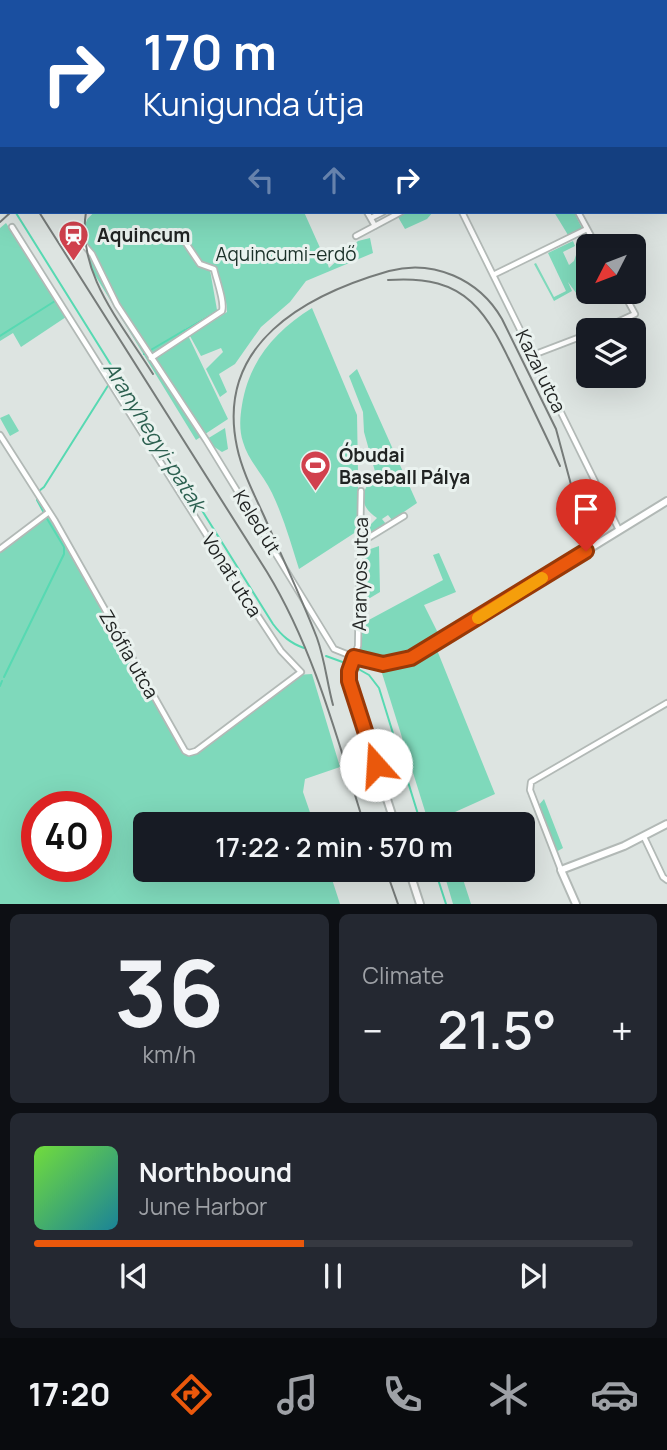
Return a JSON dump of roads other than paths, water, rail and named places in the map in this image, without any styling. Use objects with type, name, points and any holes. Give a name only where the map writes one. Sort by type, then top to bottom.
[{"type":"street","points":[[368,214],[375,226]]},
{"type":"street","points":[[371,218],[379,214]]},
{"type":"street","points":[[356,236],[397,214]]},
{"type":"street","name":"Kazal utca","points":[[463,214],[619,530]]},
{"type":"street","points":[[579,214],[590,234]]},
{"type":"street","name":"Vonat utca","points":[[12,227],[252,607],[300,672]]},
{"type":"street","points":[[493,275],[587,229]]},
{"type":"street","name":"Keled út","points":[[72,231],[92,254],[108,290],[212,450],[332,646],[337,652],[353,659]]},
{"type":"street","points":[[148,354],[222,311],[224,305],[214,269],[200,264],[179,233]]},
{"type":"street","points":[[626,318],[635,314],[630,304]]},
{"type":"street","points":[[533,355],[576,339]]},
{"type":"street","name":"Zsófia utca","points":[[0,435],[4,447],[49,512],[185,751],[196,751],[300,672]]},
{"type":"street","name":"Aranyos utca","points":[[353,659],[358,646],[361,491]]},
{"type":"street","points":[[391,812],[349,681],[353,659],[383,664],[396,663],[415,656],[667,501]]},
{"type":"street","points":[[0,549],[49,512]]},
{"type":"street","points":[[359,544],[404,516]]},
{"type":"street","points":[[576,904],[530,790],[530,782],[667,703]]},
{"type":"street","points":[[561,870],[644,837],[667,824]]},
{"type":"street","points":[[644,837],[663,877],[667,880]]},
{"type":"street","points":[[413,882],[420,904]]},
{"type":"waterway","name":"Aranyhegyi-patak","points":[[17,214],[273,624],[287,639],[304,648]]},
{"type":"waterway","points":[[0,336],[55,301]]},
{"type":"waterway","points":[[144,354],[217,311]]},
{"type":"waterway","points":[[39,491],[109,384]]},
{"type":"waterway","points":[[37,500],[44,513]]},
{"type":"waterway","points":[[4,677],[64,554],[64,547],[46,517]]},
{"type":"waterway","name":"Aranyhegyi-patak","points":[[326,656],[348,664]]},
{"type":"waterway","name":"Aranyhegyi-patak","points":[[353,666],[369,675],[379,688],[417,812]]},
{"type":"waterway","points":[[0,686],[2,681]]},
{"type":"waterway","name":"Aranyhegyi-patak","points":[[439,882],[446,904]]},
{"type":"tram line","points":[[0,222],[9,214]]},
{"type":"tram line","points":[[86,214],[88,256],[95,277],[104,297],[153,374]]},
{"type":"railway","points":[[40,214],[284,601],[323,695],[360,812]]},
{"type":"railway","points":[[333,705],[317,638],[249,482],[237,447],[234,411],[240,379],[253,352],[273,329],[298,310],[357,281],[406,268],[438,270],[468,283],[481,293],[502,319],[556,429],[573,492],[592,532]]},
{"type":"railway","points":[[388,280],[416,280],[438,284],[457,291],[472,302],[496,334],[560,466]]},
{"type":"railway","points":[[390,882],[398,904]]},
{"type":"place","name":"Aquincum","points":[[74,262]]},
{"type":"place","name":"Óbudai Baseball Pálya","points":[[316,493]]},
{"type":"park label","name":"Aquincumi-erdő","points":[[286,254]]}]
